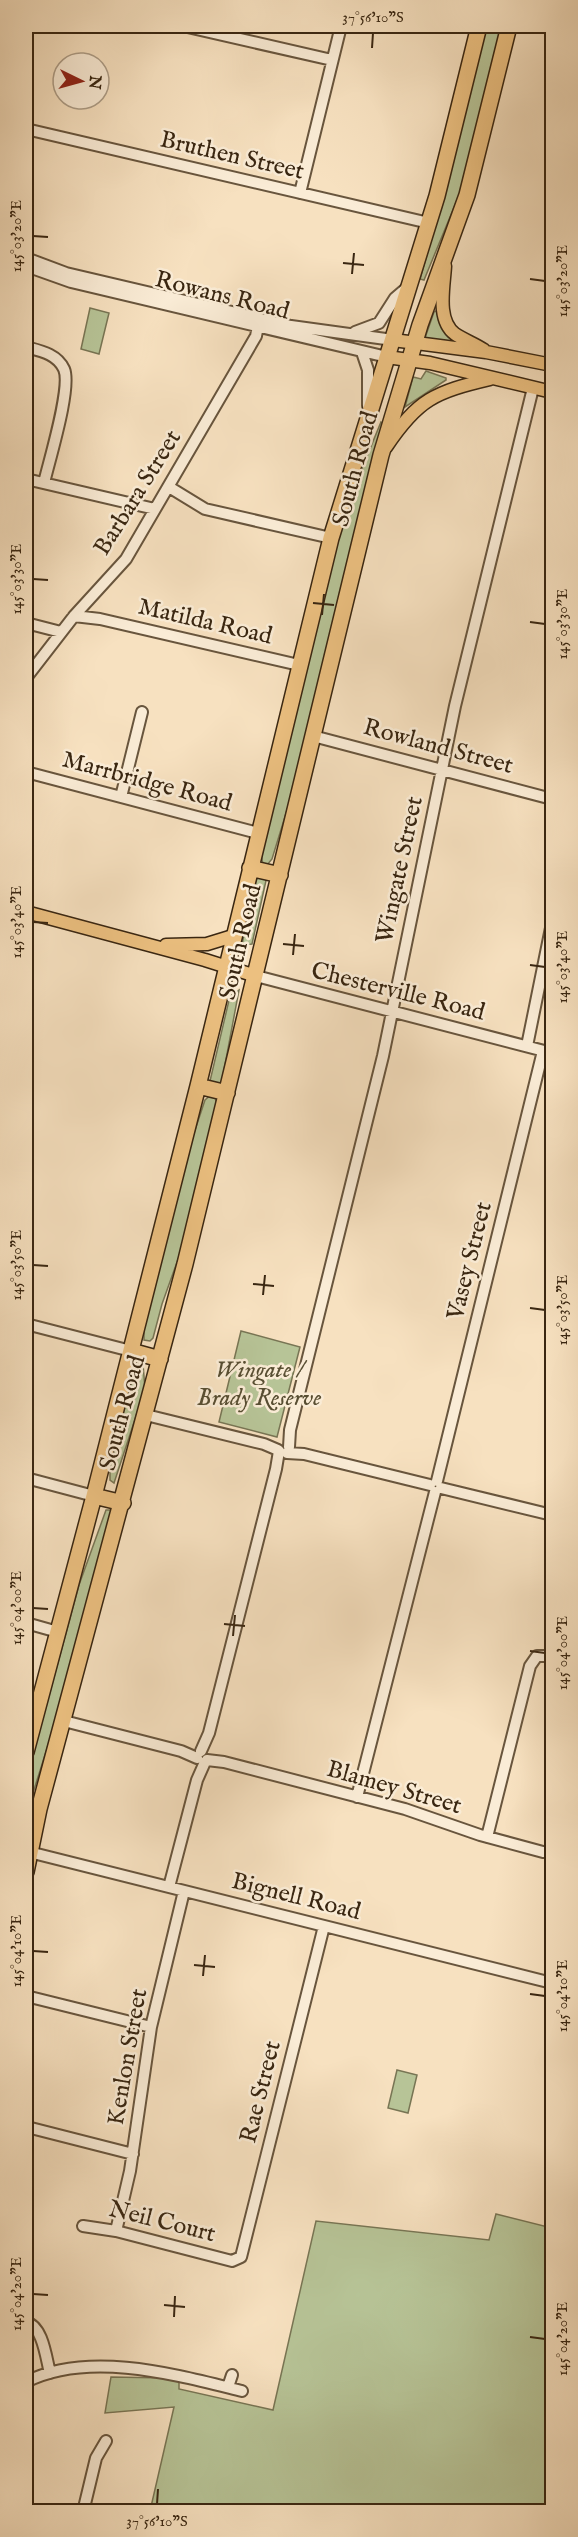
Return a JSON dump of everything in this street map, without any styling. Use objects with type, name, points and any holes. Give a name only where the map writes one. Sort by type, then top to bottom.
[{"type":"highway","name":"South Road","points":[[26,1752],[94,1496],[198,1086],[331,538],[429,223],[479,26]]},
{"type":"highway","name":"South Road","points":[[26,1872],[39,1809],[123,1503],[227,1093],[381,455],[415,342],[467,195],[509,26]]},
{"type":"highway","points":[[250,868],[280,875]]},
{"type":"highway","points":[[198,1086],[227,1093]]},
{"type":"highway","points":[[130,1352],[160,1359]]},
{"type":"highway","points":[[94,1496],[123,1503]]},
{"type":"main road","points":[[445,255],[443,308],[446,324],[456,335],[486,352]]},
{"type":"main road","points":[[393,340],[486,352],[552,365]]},
{"type":"main road","name":"Rowans Road","points":[[387,357],[410,360],[552,392]]},
{"type":"main road","points":[[381,455],[402,423],[419,406],[451,389],[494,378]]},
{"type":"main road","name":"Chesterville Road","points":[[26,912],[256,976]]},
{"type":"main road","points":[[152,946],[207,944],[233,936]]},
{"type":"street","points":[[183,26],[208,28],[332,60]]},
{"type":"street","points":[[300,193],[341,26]]},
{"type":"street","name":"Bruthen Street","points":[[26,129],[429,223]]},
{"type":"street","name":"Rowans Road","points":[[26,258],[55,270],[151,297],[387,357]]},
{"type":"street","name":"Rowans Road","points":[[26,266],[57,278],[298,327],[393,340]]},
{"type":"street","points":[[352,333],[379,323],[395,298],[410,285]]},
{"type":"street","points":[[250,316],[258,326]]},
{"type":"street","name":"Barbara Street","points":[[26,678],[74,616],[126,559],[252,343],[258,326]]},
{"type":"street","points":[[26,347],[52,356],[61,364],[66,374],[65,393],[44,483]]},
{"type":"street","points":[[362,352],[368,370],[368,415]]},
{"type":"street","name":"Wingate Street","points":[[169,1887],[276,1469],[290,1430],[393,1012],[459,689],[533,388]]},
{"type":"street","points":[[26,479],[155,509]]},
{"type":"street","points":[[169,487],[205,509],[331,538]]},
{"type":"street","name":"Matilda Road","points":[[98,590],[92,613],[100,619]]},
{"type":"street","name":"Matilda Road","points":[[74,616],[100,619],[299,665]]},
{"type":"street","points":[[26,623],[61,632]]},
{"type":"street","points":[[121,797],[142,712]]},
{"type":"street","name":"Rowland Street","points":[[313,736],[552,799]]},
{"type":"street","name":"Marrbridge Road","points":[[26,772],[258,832]]},
{"type":"street","points":[[527,1046],[552,923]]},
{"type":"street","name":"Chesterville Road","points":[[256,976],[548,1052]]},
{"type":"street","name":"Vasey Street","points":[[357,1797],[548,1052]]},
{"type":"street","points":[[26,1324],[130,1352]]},
{"type":"street","points":[[146,1415],[552,1515]]},
{"type":"street","points":[[26,1478],[94,1496]]},
{"type":"street","points":[[26,1623],[58,1632]]},
{"type":"street","points":[[487,1837],[530,1665],[537,1656],[552,1656]]},
{"type":"street","name":"Blamey Street","points":[[64,1720],[405,1809],[487,1837],[543,1852],[552,1852]]},
{"type":"street","points":[[26,1827],[39,1809]]},
{"type":"street","name":"Bignell Road","points":[[29,1852],[552,1983]]},
{"type":"street","name":"Kenlon Street","points":[[116,2231],[133,2154],[151,2027],[184,1891]]},
{"type":"street","name":"Rae Street","points":[[232,2261],[239,2260],[243,2254],[324,1926]]},
{"type":"street","points":[[26,1996],[151,2027]]},
{"type":"street","points":[[27,2127],[133,2154]]},
{"type":"street","name":"Neil Court","points":[[83,2226],[116,2231],[232,2261]]},
{"type":"street","points":[[26,2322],[30,2323],[39,2335],[50,2373]]},
{"type":"street","points":[[26,2382],[50,2373],[84,2366],[168,2373],[242,2391]]},
{"type":"street","points":[[228,2388],[232,2375]]},
{"type":"street","points":[[83,2511],[96,2458],[106,2441]]},
{"type":"street","points":[[26,2508],[29,2511]]},
{"type":"green space","points":[[486,26],[503,26],[462,188],[424,280],[420,279],[445,191]]},
{"type":"green space","points":[[90,308],[109,313],[99,354],[81,349]]},
{"type":"green space","points":[[438,310],[458,343],[425,338],[434,312]]},
{"type":"green space","points":[[426,371],[446,378],[446,380],[405,407],[413,377],[421,379]]},
{"type":"green space","points":[[381,422],[384,424],[291,797],[272,859],[267,865],[263,865],[261,853],[347,505]]},
{"type":"green space","points":[[255,873],[267,876],[252,944],[242,945]]},
{"type":"green space","points":[[239,990],[221,1086],[210,1081],[230,996]]},
{"type":"green space","points":[[212,1094],[217,1104],[181,1251],[162,1304],[153,1338],[150,1341],[144,1340],[144,1329],[185,1160],[205,1100]]},
{"type":"green space","name":"Wingate / Brady Reserve","points":[[241,1331],[300,1347],[277,1437],[219,1422]]},
{"type":"green space","points":[[139,1364],[143,1364],[145,1389],[114,1483],[110,1480],[110,1463],[133,1371]]},
{"type":"green space","points":[[106,1510],[111,1510],[112,1518],[69,1679],[26,1815],[26,1780],[79,1585]]},
{"type":"green space","points":[[397,2070],[417,2075],[408,2113],[388,2108]]},
{"type":"green space","points":[[496,2214],[552,2228],[552,2511],[150,2511],[174,2407],[105,2413],[111,2377],[168,2378],[179,2381],[179,2389],[273,2410],[316,2221],[489,2240]]}]
